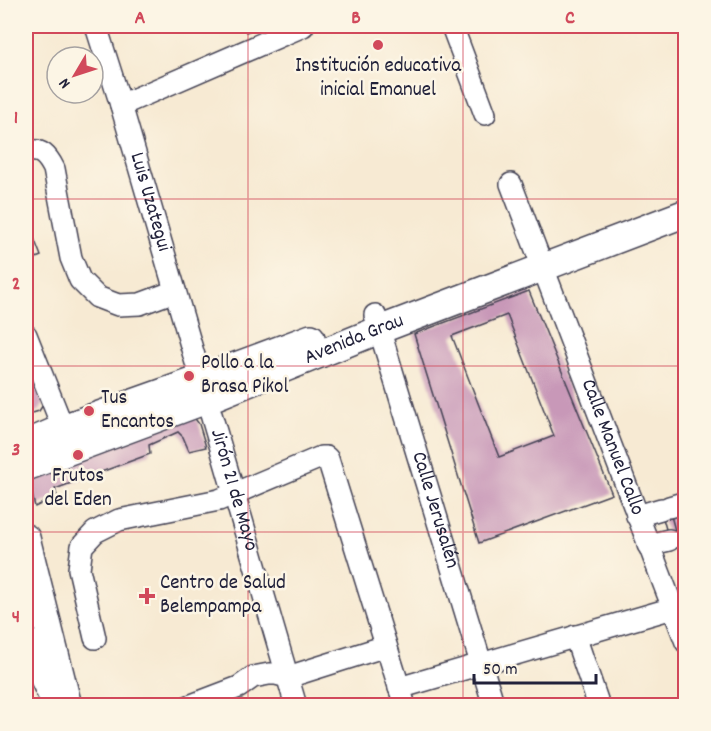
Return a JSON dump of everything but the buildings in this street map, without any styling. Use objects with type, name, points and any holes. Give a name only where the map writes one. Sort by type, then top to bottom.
[{"type":"main road","name":"Avenida Grau","points":[[26,467],[204,390],[377,322],[539,261],[685,213]]},
{"type":"main road","name":"Avenida Grau","points":[[26,444],[63,428],[204,390]]},
{"type":"main road","points":[[26,538],[68,705]]},
{"type":"main road","points":[[26,641],[57,705]]},
{"type":"main road","points":[[26,681],[37,705]]},
{"type":"street","name":"Luis Uzategui","points":[[96,26],[122,105],[204,390]]},
{"type":"street","points":[[122,105],[300,26]]},
{"type":"street","points":[[452,26],[485,114]]},
{"type":"street","points":[[26,152],[32,150],[41,152],[49,159],[54,169],[72,258],[80,280],[97,297],[117,304],[140,304],[175,291]]},
{"type":"street","name":"Calle Manuel Callo","points":[[511,184],[686,642]]},
{"type":"street","name":"Calle Jerusalén","points":[[377,322],[494,705]]},
{"type":"street","points":[[26,335],[63,428]]},
{"type":"street","name":"Jirón 21 de Mayo","points":[[204,390],[296,705]]},
{"type":"street","points":[[95,638],[79,569],[82,546],[95,532],[119,520],[219,500],[321,457],[328,459],[402,697],[482,664],[672,608]]},
{"type":"street","points":[[637,516],[672,506]]},
{"type":"street","points":[[648,545],[678,538]]},
{"type":"street","points":[[575,636],[599,705]]},
{"type":"street","points":[[189,705],[239,687],[253,677],[276,674],[288,677],[386,646]]},
{"type":"place","name":"Institución educativa inicial Emanuel","points":[[378,45]]},
{"type":"place","name":"Pollo a la Brasa Pikol","points":[[189,376]]},
{"type":"place","name":"Tus Encantos","points":[[89,411]]},
{"type":"place","name":"Frutos del Eden","points":[[78,455]]},
{"type":"place","name":"Centro de Salud Belempampa","points":[[147,596]]}]
